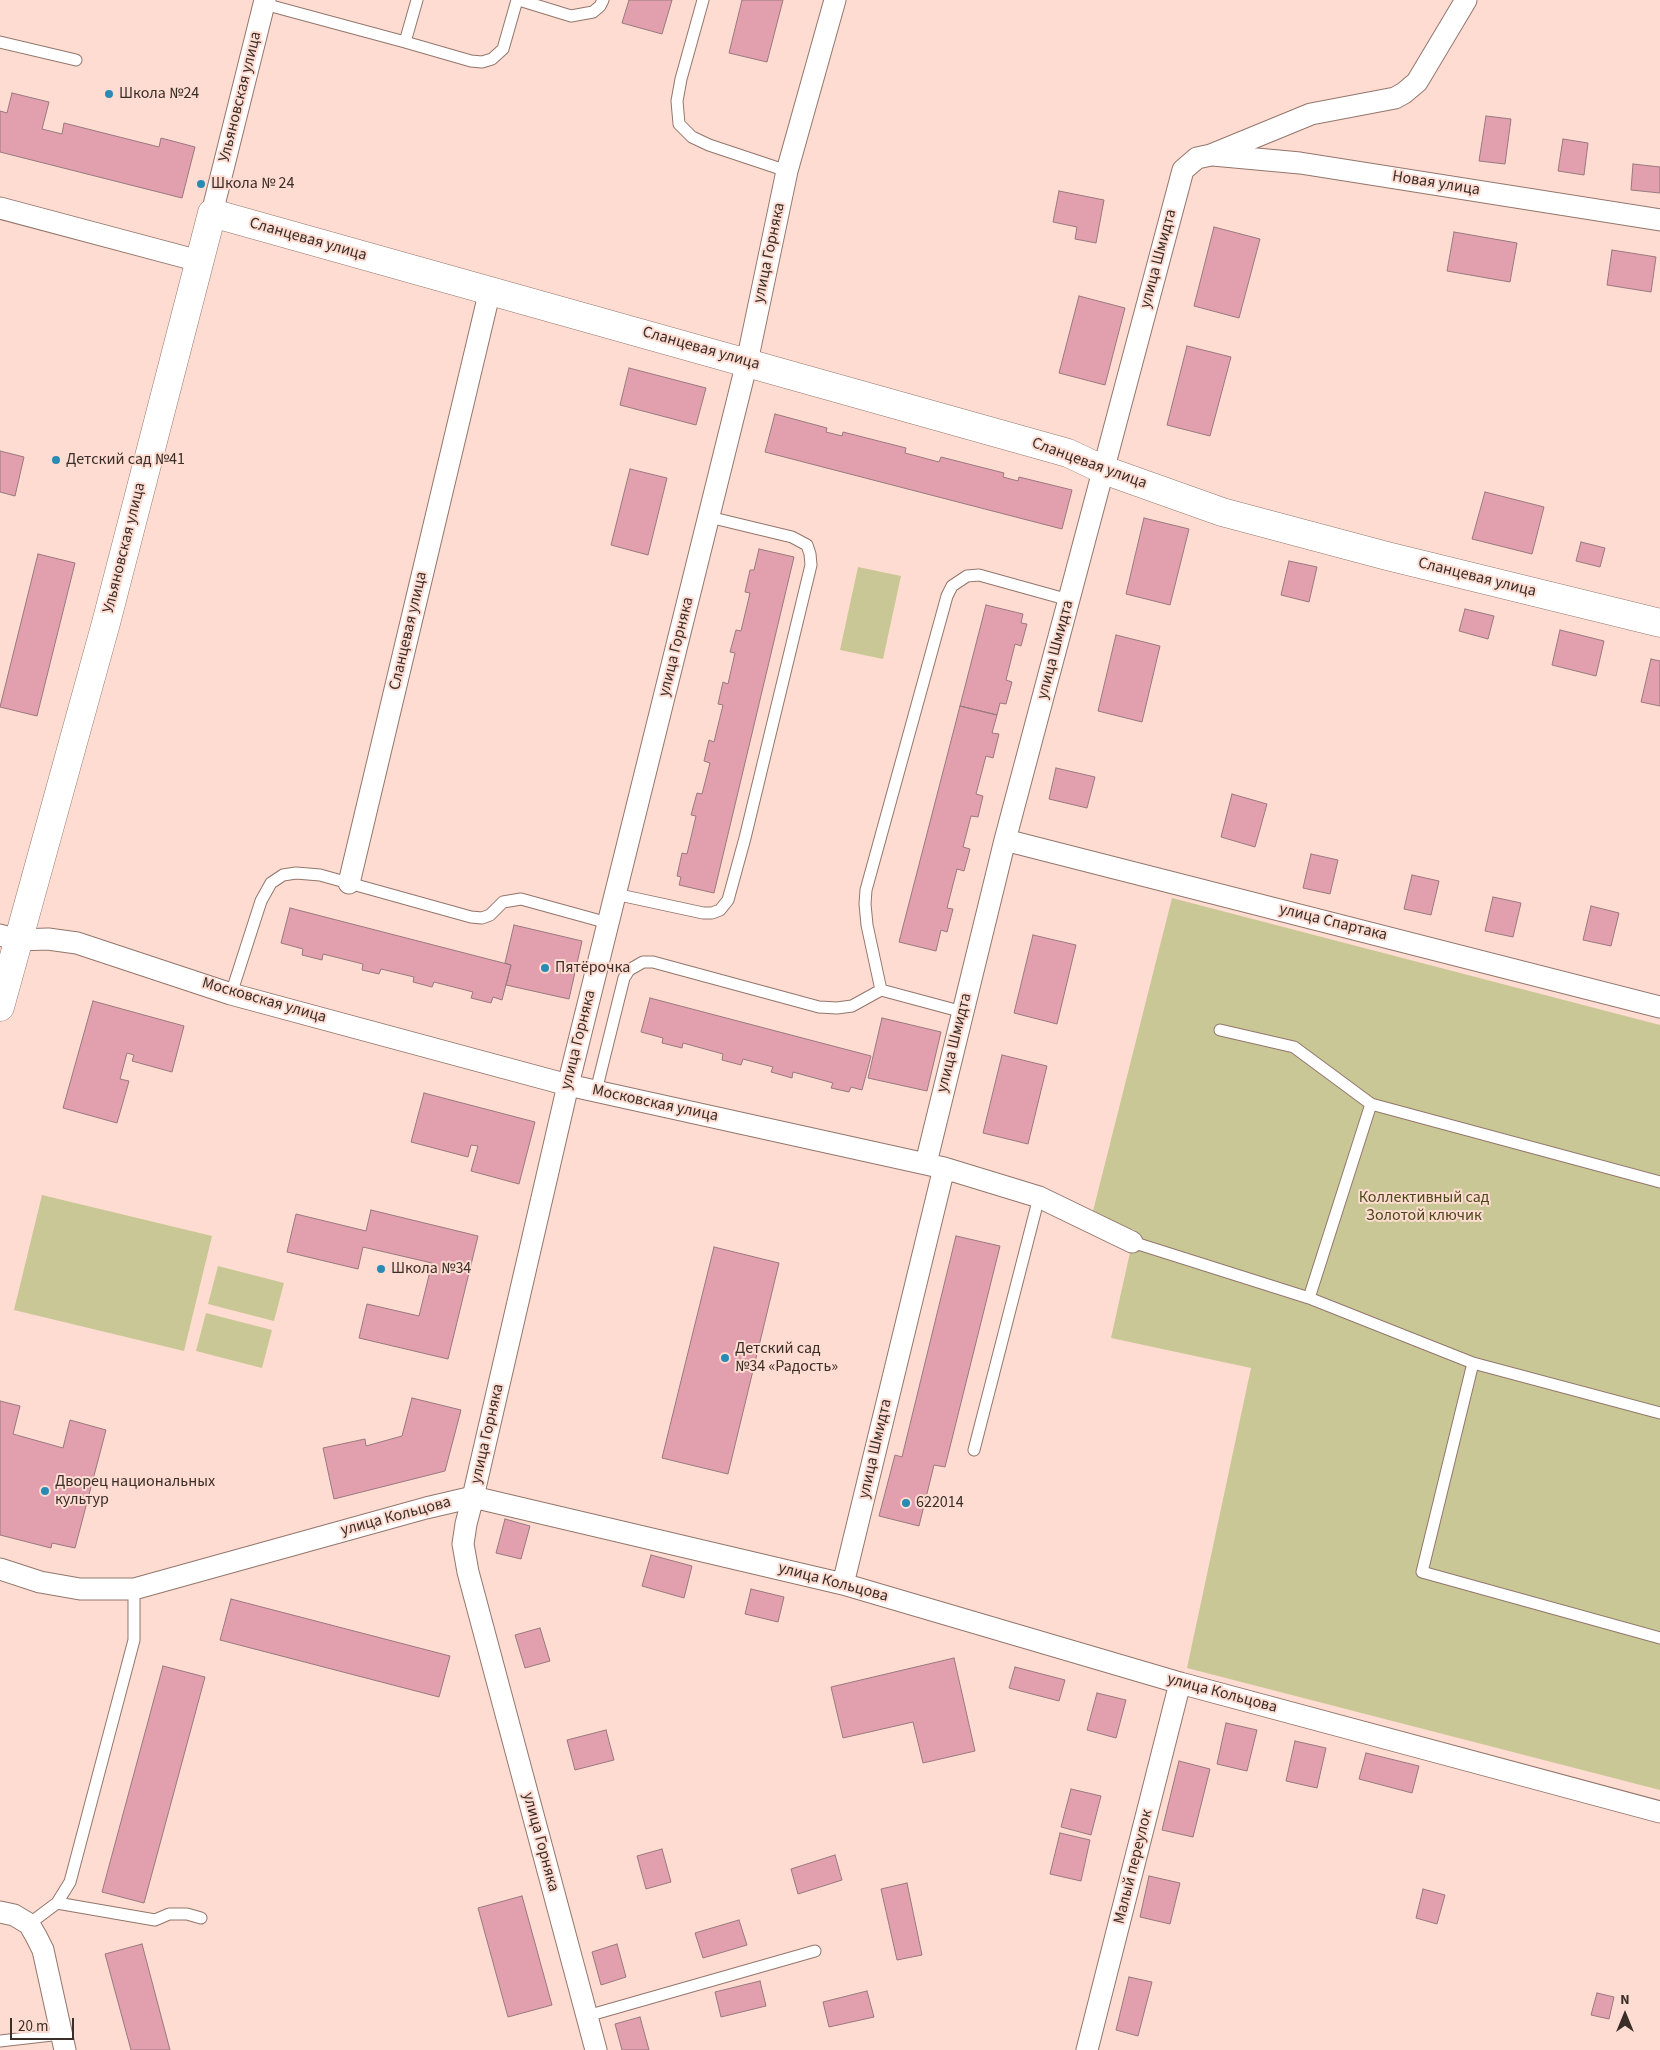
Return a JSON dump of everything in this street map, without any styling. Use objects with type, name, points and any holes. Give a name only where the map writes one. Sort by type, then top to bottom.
[{"type":"main road","name":"Ульяновская улица","points":[[0,1007],[9,938],[106,623],[212,213]]},
{"type":"main road","name":"Сланцевая улица","points":[[212,213],[1068,453],[1104,470],[1222,512],[1387,556],[1660,623]]},
{"type":"street","name":"улица Горняка","points":[[596,2050],[468,1572],[464,1544],[466,1524],[568,1085],[747,362],[787,171],[835,0]]},
{"type":"street","name":"улица Шмидта","points":[[844,1584],[935,1165],[963,1012],[1005,840],[1183,170],[1197,158],[1211,155],[1311,114],[1389,100],[1404,93],[1417,82],[1466,0]]},
{"type":"street","name":"Ульяновская улица","points":[[212,213],[265,2]]},
{"type":"street","name":"Новая улица","points":[[1211,155],[1300,163],[1660,220]]},
{"type":"street","points":[[0,208],[199,260]]},
{"type":"street","name":"Сланцевая улица","points":[[349,883],[490,290]]},
{"type":"street","name":"улица Спартака","points":[[1005,840],[1660,1007]]},
{"type":"street","name":"Московская улица","points":[[9,938],[78,942],[232,994],[568,1085],[935,1165],[1040,1197],[1132,1242]]},
{"type":"street","name":"улица Кольцова","points":[[0,1569],[40,1582],[80,1589],[134,1589],[426,1508],[473,1497],[844,1584],[1180,1683],[1660,1812]]},
{"type":"street","name":"Малый переулок","points":[[1087,2050],[1180,1683]]},
{"type":"street","points":[[0,1912],[14,1915],[30,1924],[43,1950],[63,2042]]},
{"type":"lane","points":[[405,42],[417,0]]},
{"type":"lane","points":[[265,2],[471,61],[482,62],[492,60],[503,49],[518,0],[571,16],[593,12],[600,6],[603,0]]},
{"type":"lane","points":[[703,0],[681,79],[677,101],[679,124],[692,137],[710,145],[787,171]]},
{"type":"lane","points":[[0,42],[76,60]]},
{"type":"lane","points":[[615,894],[703,913],[712,913],[720,910],[728,900],[745,838],[811,565],[810,554],[807,545],[792,537],[709,517]]},
{"type":"lane","points":[[881,990],[867,925],[866,890],[947,596],[952,586],[966,576],[979,575],[1069,600]]},
{"type":"lane","points":[[232,994],[261,901],[271,883],[283,875],[296,873],[320,875],[471,917],[482,918],[490,915],[503,902],[521,899],[608,923]]},
{"type":"lane","points":[[596,1091],[624,978],[630,970],[643,962],[653,962],[819,1007],[838,1008],[852,1006],[881,990],[963,1012]]},
{"type":"lane","points":[[1220,1030],[1294,1047],[1371,1104],[1660,1182]]},
{"type":"lane","points":[[1309,1298],[1371,1104]]},
{"type":"lane","points":[[974,1450],[1040,1197]]},
{"type":"lane","points":[[1132,1242],[1309,1298],[1473,1363],[1660,1413]]},
{"type":"lane","points":[[1473,1363],[1422,1572],[1660,1638]]},
{"type":"lane","points":[[30,1924],[57,1903],[70,1882],[134,1640],[134,1589]]},
{"type":"lane","points":[[57,1903],[155,1920],[169,1914],[187,1914],[201,1918]]},
{"type":"lane","points":[[587,2016],[815,1952]]},
{"type":"lane","points":[[0,2041],[63,2042]]},
{"type":"green space","points":[[858,567],[901,576],[883,659],[840,650]]},
{"type":"green space","name":"Коллективный сад Золотой ключик","points":[[1172,898],[1660,1025],[1660,1790],[1187,1668],[1251,1368],[1111,1338],[1135,1230],[1091,1219]]},
{"type":"green space","points":[[42,1195],[212,1236],[184,1351],[14,1310]]},
{"type":"green space","points":[[218,1266],[284,1283],[274,1321],[208,1304]]},
{"type":"green space","points":[[206,1313],[272,1330],[262,1368],[196,1351]]},
{"type":"building","points":[[629,0],[672,0],[662,34],[622,23]]},
{"type":"building","points":[[742,0],[783,0],[767,62],[729,53]]},
{"type":"building","points":[[12,93],[49,102],[42,129],[62,134],[64,123],[159,147],[161,138],[195,147],[182,198],[0,152],[0,111],[7,113]]},
{"type":"building","points":[[1486,116],[1511,119],[1505,164],[1479,161]]},
{"type":"building","points":[[1563,139],[1588,143],[1584,175],[1558,171]]},
{"type":"building","points":[[1633,164],[1660,167],[1660,193],[1631,190]]},
{"type":"building","points":[[1059,191],[1104,200],[1096,243],[1075,239],[1077,227],[1053,222]]},
{"type":"building","points":[[1214,227],[1260,239],[1239,318],[1194,306]]},
{"type":"building","points":[[1454,232],[1517,243],[1510,282],[1447,271]]},
{"type":"building","points":[[1612,250],[1656,257],[1651,292],[1607,285]]},
{"type":"building","points":[[1079,296],[1125,308],[1105,385],[1059,373]]},
{"type":"building","points":[[1187,346],[1231,357],[1210,436],[1167,425]]},
{"type":"building","points":[[629,368],[706,388],[696,425],[620,405]]},
{"type":"building","points":[[775,414],[827,428],[826,432],[842,436],[843,432],[906,448],[905,453],[939,462],[941,457],[1004,473],[1003,477],[1018,481],[1019,477],[1072,490],[1062,529],[765,452]]},
{"type":"building","points":[[0,451],[24,457],[15,496],[0,492]]},
{"type":"building","points":[[630,469],[667,478],[648,555],[611,545]]},
{"type":"building","points":[[1485,492],[1544,507],[1532,554],[1472,539]]},
{"type":"building","points":[[1144,518],[1189,529],[1170,605],[1126,594]]},
{"type":"building","points":[[1581,542],[1605,548],[1600,567],[1576,561]]},
{"type":"building","points":[[759,549],[794,557],[714,893],[679,885],[681,877],[677,876],[682,853],[687,854],[696,816],[691,815],[697,793],[702,794],[710,763],[704,761],[709,740],[714,742],[723,705],[718,704],[723,682],[728,684],[735,653],[730,652],[736,630],[741,631],[750,593],[745,592],[750,570],[754,570]]},
{"type":"building","points":[[38,554],[75,563],[37,716],[0,707]]},
{"type":"building","points":[[1289,561],[1317,567],[1309,602],[1281,595]]},
{"type":"building","points":[[986,605],[1023,614],[1021,623],[1027,624],[1021,646],[1015,644],[1006,680],[1012,682],[1006,704],[1000,703],[997,715],[960,706]]},
{"type":"building","points":[[1465,609],[1494,616],[1488,639],[1459,631]]},
{"type":"building","points":[[1560,630],[1604,641],[1596,676],[1552,665]]},
{"type":"building","points":[[1116,635],[1160,646],[1142,722],[1098,711]]},
{"type":"building","points":[[1651,659],[1660,661],[1660,706],[1641,702]]},
{"type":"building","points":[[960,706],[997,715],[992,733],[999,734],[993,758],[986,756],[976,794],[983,796],[978,817],[971,816],[963,847],[970,849],[964,871],[957,869],[947,908],[953,909],[947,932],[941,930],[936,951],[899,942]]},
{"type":"building","points":[[1056,768],[1095,777],[1087,808],[1049,799]]},
{"type":"building","points":[[1232,794],[1267,804],[1255,847],[1221,837]]},
{"type":"building","points":[[1311,854],[1338,860],[1330,894],[1303,888]]},
{"type":"building","points":[[1412,875],[1439,881],[1431,915],[1404,909]]},
{"type":"building","points":[[1493,897],[1521,903],[1513,937],[1485,931]]},
{"type":"building","points":[[1591,906],[1619,913],[1611,946],[1583,940]]},
{"type":"building","points":[[290,908],[511,965],[502,1000],[493,997],[491,1003],[471,998],[473,992],[434,982],[432,987],[413,982],[414,977],[381,969],[379,974],[362,970],[363,964],[323,954],[322,960],[302,955],[303,949],[281,943]]},
{"type":"building","points":[[514,925],[582,941],[569,999],[506,985],[511,965],[505,963]]},
{"type":"building","points":[[1033,935],[1076,945],[1057,1024],[1014,1013]]},
{"type":"building","points":[[650,998],[871,1056],[862,1090],[851,1087],[849,1092],[831,1088],[833,1083],[793,1072],[792,1078],[771,1072],[773,1067],[743,1059],[741,1065],[722,1060],[723,1054],[683,1043],[682,1048],[662,1043],[663,1038],[641,1032]]},
{"type":"building","points":[[93,1001],[184,1026],[172,1072],[132,1061],[134,1055],[127,1053],[120,1079],[129,1081],[117,1123],[63,1108]]},
{"type":"building","points":[[882,1018],[941,1032],[927,1091],[868,1078]]},
{"type":"building","points":[[1002,1055],[1047,1066],[1028,1144],[983,1133]]},
{"type":"building","points":[[424,1093],[535,1122],[519,1184],[471,1171],[478,1146],[471,1145],[468,1157],[411,1142]]},
{"type":"building","points":[[371,1210],[478,1236],[448,1359],[359,1338],[367,1304],[419,1316],[432,1263],[363,1247],[358,1269],[287,1252],[296,1214],[366,1231]]},
{"type":"building","points":[[956,1236],[1000,1246],[945,1467],[934,1465],[919,1526],[879,1516],[895,1455],[902,1457]]},
{"type":"building","points":[[714,1247],[779,1263],[728,1474],[662,1458]]},
{"type":"building","points":[[412,1398],[461,1410],[445,1471],[334,1499],[323,1448],[365,1439],[366,1446],[402,1436]]},
{"type":"building","name":"Дворец национальных культур","points":[[0,1401],[20,1406],[13,1434],[63,1448],[70,1420],[106,1430],[75,1548],[52,1543],[51,1548],[0,1535]]},
{"type":"building","points":[[505,1519],[530,1526],[521,1559],[496,1553]]},
{"type":"building","points":[[651,1555],[692,1566],[684,1598],[642,1586]]},
{"type":"building","points":[[751,1589],[784,1597],[778,1622],[745,1614]]},
{"type":"building","points":[[231,1599],[450,1656],[439,1697],[220,1640]]},
{"type":"building","points":[[540,1628],[550,1661],[525,1668],[515,1635]]},
{"type":"building","points":[[954,1658],[975,1751],[923,1763],[913,1722],[843,1738],[831,1687]]},
{"type":"building","points":[[163,1666],[205,1677],[144,1903],[102,1892]]},
{"type":"building","points":[[1015,1667],[1065,1680],[1059,1701],[1009,1688]]},
{"type":"building","points":[[1097,1693],[1126,1700],[1116,1738],[1087,1730]]},
{"type":"building","points":[[1226,1723],[1257,1730],[1247,1771],[1217,1764]]},
{"type":"building","points":[[606,1730],[614,1760],[575,1770],[567,1740]]},
{"type":"building","points":[[1295,1741],[1326,1748],[1317,1788],[1286,1781]]},
{"type":"building","points":[[1366,1753],[1419,1766],[1412,1793],[1359,1779]]},
{"type":"building","points":[[1179,1761],[1210,1769],[1193,1837],[1162,1830]]},
{"type":"building","points":[[1071,1789],[1101,1796],[1091,1835],[1061,1827]]},
{"type":"building","points":[[1060,1833],[1090,1840],[1081,1881],[1050,1874]]},
{"type":"building","points":[[662,1849],[671,1882],[646,1889],[637,1856]]},
{"type":"building","points":[[835,1855],[842,1880],[798,1894],[791,1869]]},
{"type":"building","points":[[1149,1876],[1180,1883],[1170,1924],[1140,1917]]},
{"type":"building","points":[[907,1883],[922,1955],[897,1960],[881,1889]]},
{"type":"building","points":[[1423,1889],[1445,1895],[1437,1924],[1416,1918]]},
{"type":"building","points":[[522,1896],[552,2005],[508,2017],[478,1908]]},
{"type":"building","points":[[739,1920],[747,1945],[703,1958],[695,1933]]},
{"type":"building","points":[[142,1944],[170,2050],[131,2050],[105,1954]]},
{"type":"building","points":[[617,1944],[626,1977],[601,1985],[592,1952]]},
{"type":"building","points":[[1129,1977],[1152,1982],[1138,2036],[1116,2030]]},
{"type":"building","points":[[760,1981],[766,2006],[721,2017],[715,1992]]},
{"type":"building","points":[[867,1991],[874,2017],[829,2027],[823,2002]]},
{"type":"building","points":[[1597,1993],[1614,1997],[1609,2019],[1591,2015]]},
{"type":"building","points":[[640,2017],[649,2050],[622,2050],[615,2024]]},
{"type":"place","name":"Школа №24","points":[[109,94]]},
{"type":"place","name":"Школа № 24","points":[[201,184]]},
{"type":"place","name":"Детский сад №41","points":[[56,460]]},
{"type":"place","name":"Пятёрочка","points":[[545,968]]},
{"type":"place","name":"Школа №34","points":[[381,1269]]},
{"type":"place","name":"Детский сад №34 «Радость»","points":[[725,1358]]},
{"type":"place","name":"Дворец национальных культур","points":[[45,1491]]},
{"type":"place","name":"622014","points":[[906,1503]]}]
